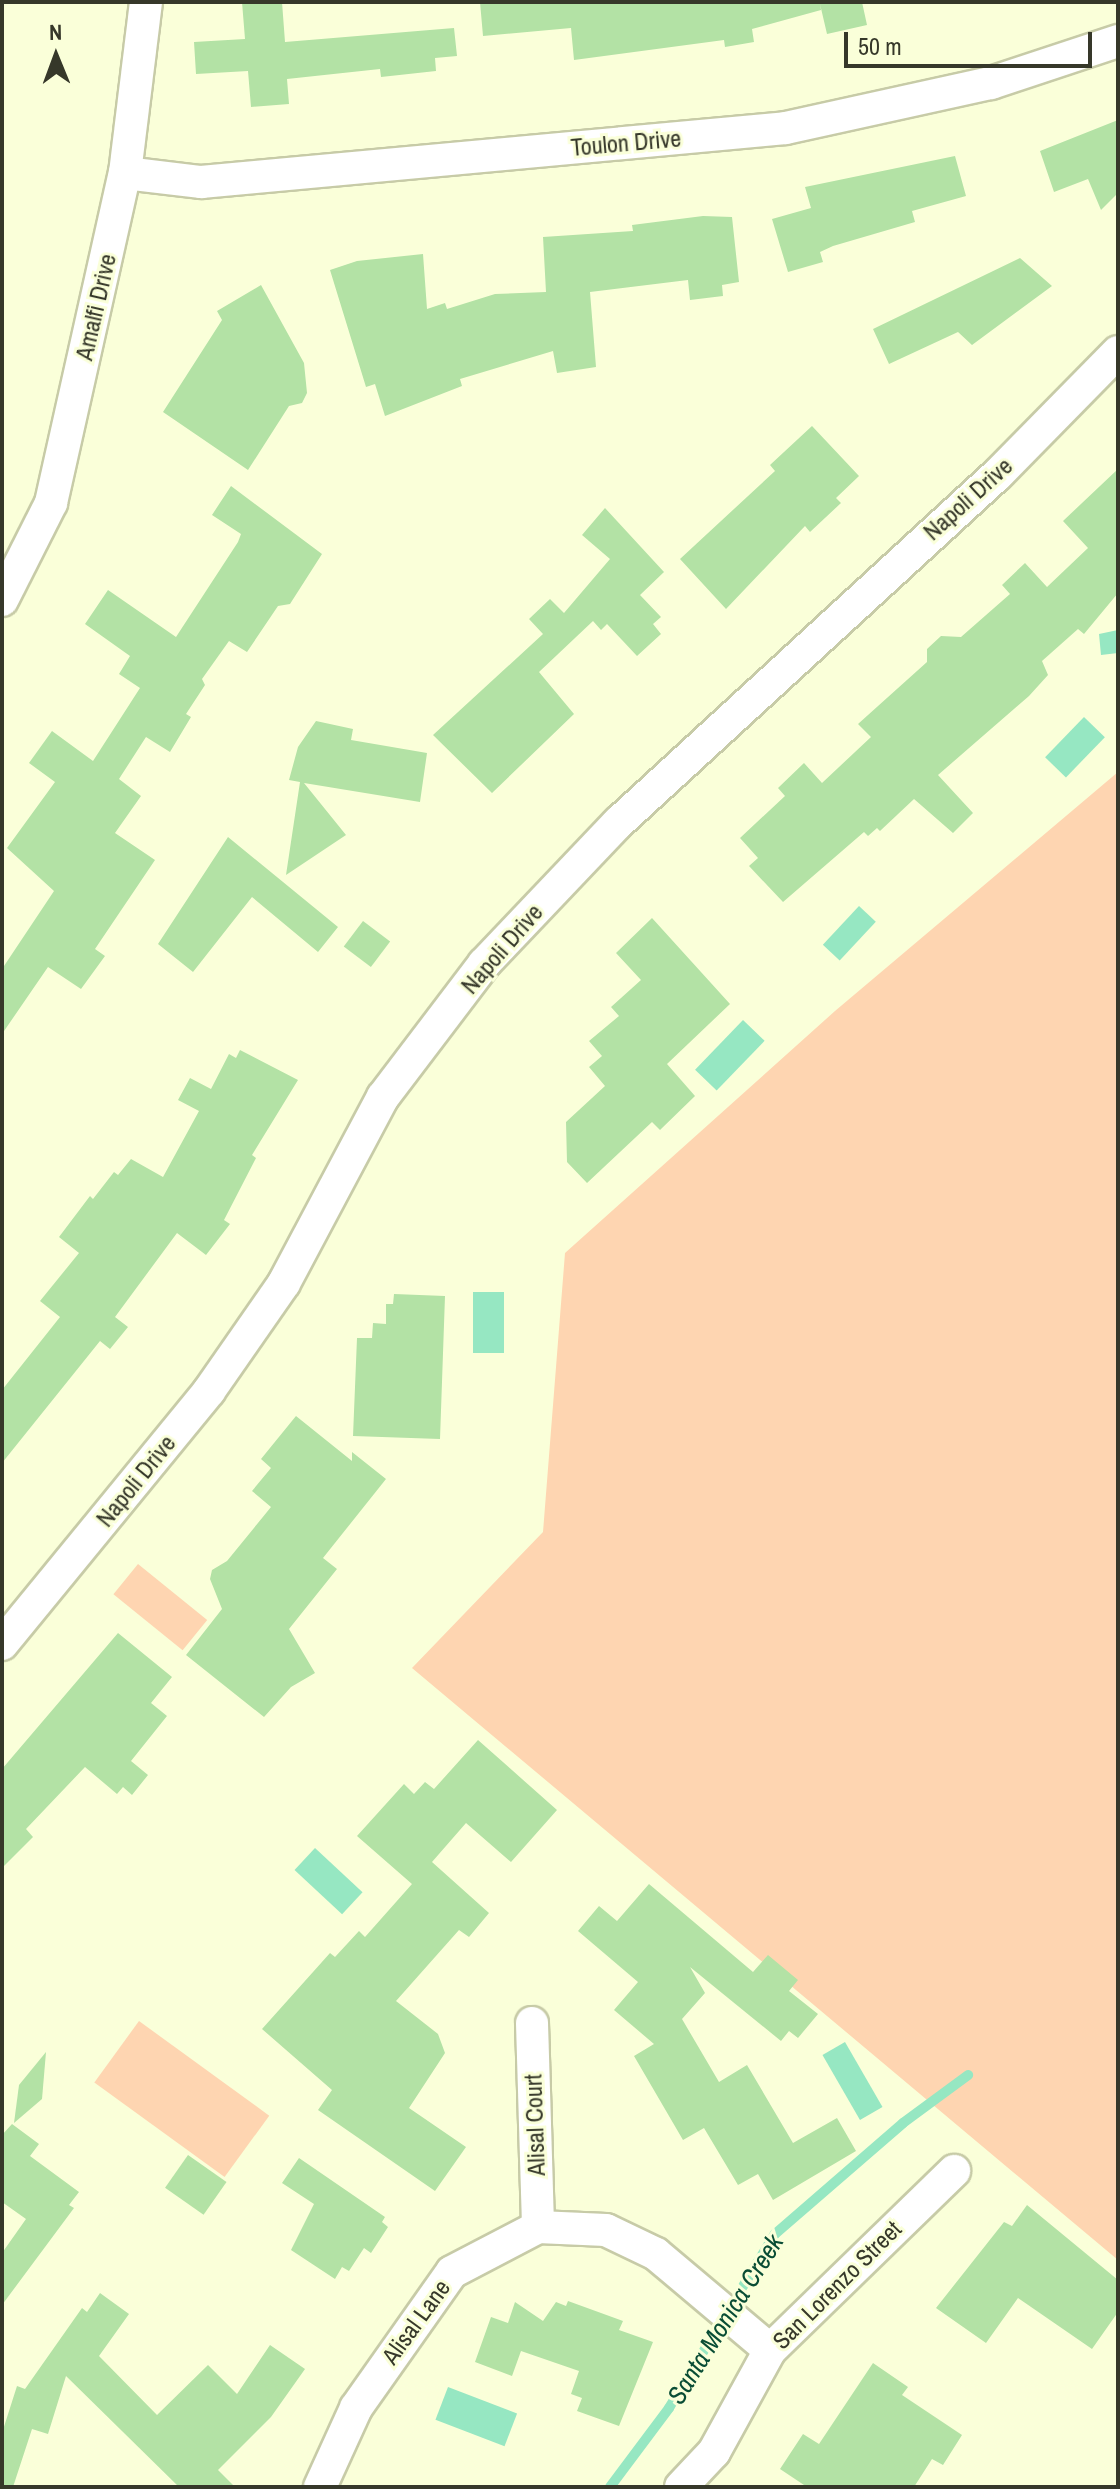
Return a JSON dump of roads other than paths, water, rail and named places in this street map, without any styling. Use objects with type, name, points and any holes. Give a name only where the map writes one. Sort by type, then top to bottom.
[{"type":"street","name":"Amalfi Drive","points":[[2,600],[51,503],[125,173],[146,2]]},
{"type":"street","name":"Toulon Drive","points":[[125,173],[201,182],[786,128],[991,83],[1118,41]]},
{"type":"street","name":"Napoli Drive","points":[[2,1644],[209,1391],[284,1283],[383,1097],[484,964],[618,823],[998,474],[1118,352]]},
{"type":"street","name":"Alisal Court","points":[[532,2023],[538,2227]]},
{"type":"street","name":"San Lorenzo Street","points":[[681,2487],[714,2452],[770,2350],[954,2171]]},
{"type":"street","points":[[538,2227],[606,2230],[656,2254],[770,2350]]},
{"type":"street","name":"Alisal Lane","points":[[320,2487],[356,2408],[452,2272],[538,2227]]},
{"type":"street","name":"San Lorenzo Street","points":[[706,2487],[714,2452]]},
{"type":"waterway","name":"Santa Monica Creek","points":[[610,2487],[669,2408],[775,2234],[903,2123],[968,2075]]}]
